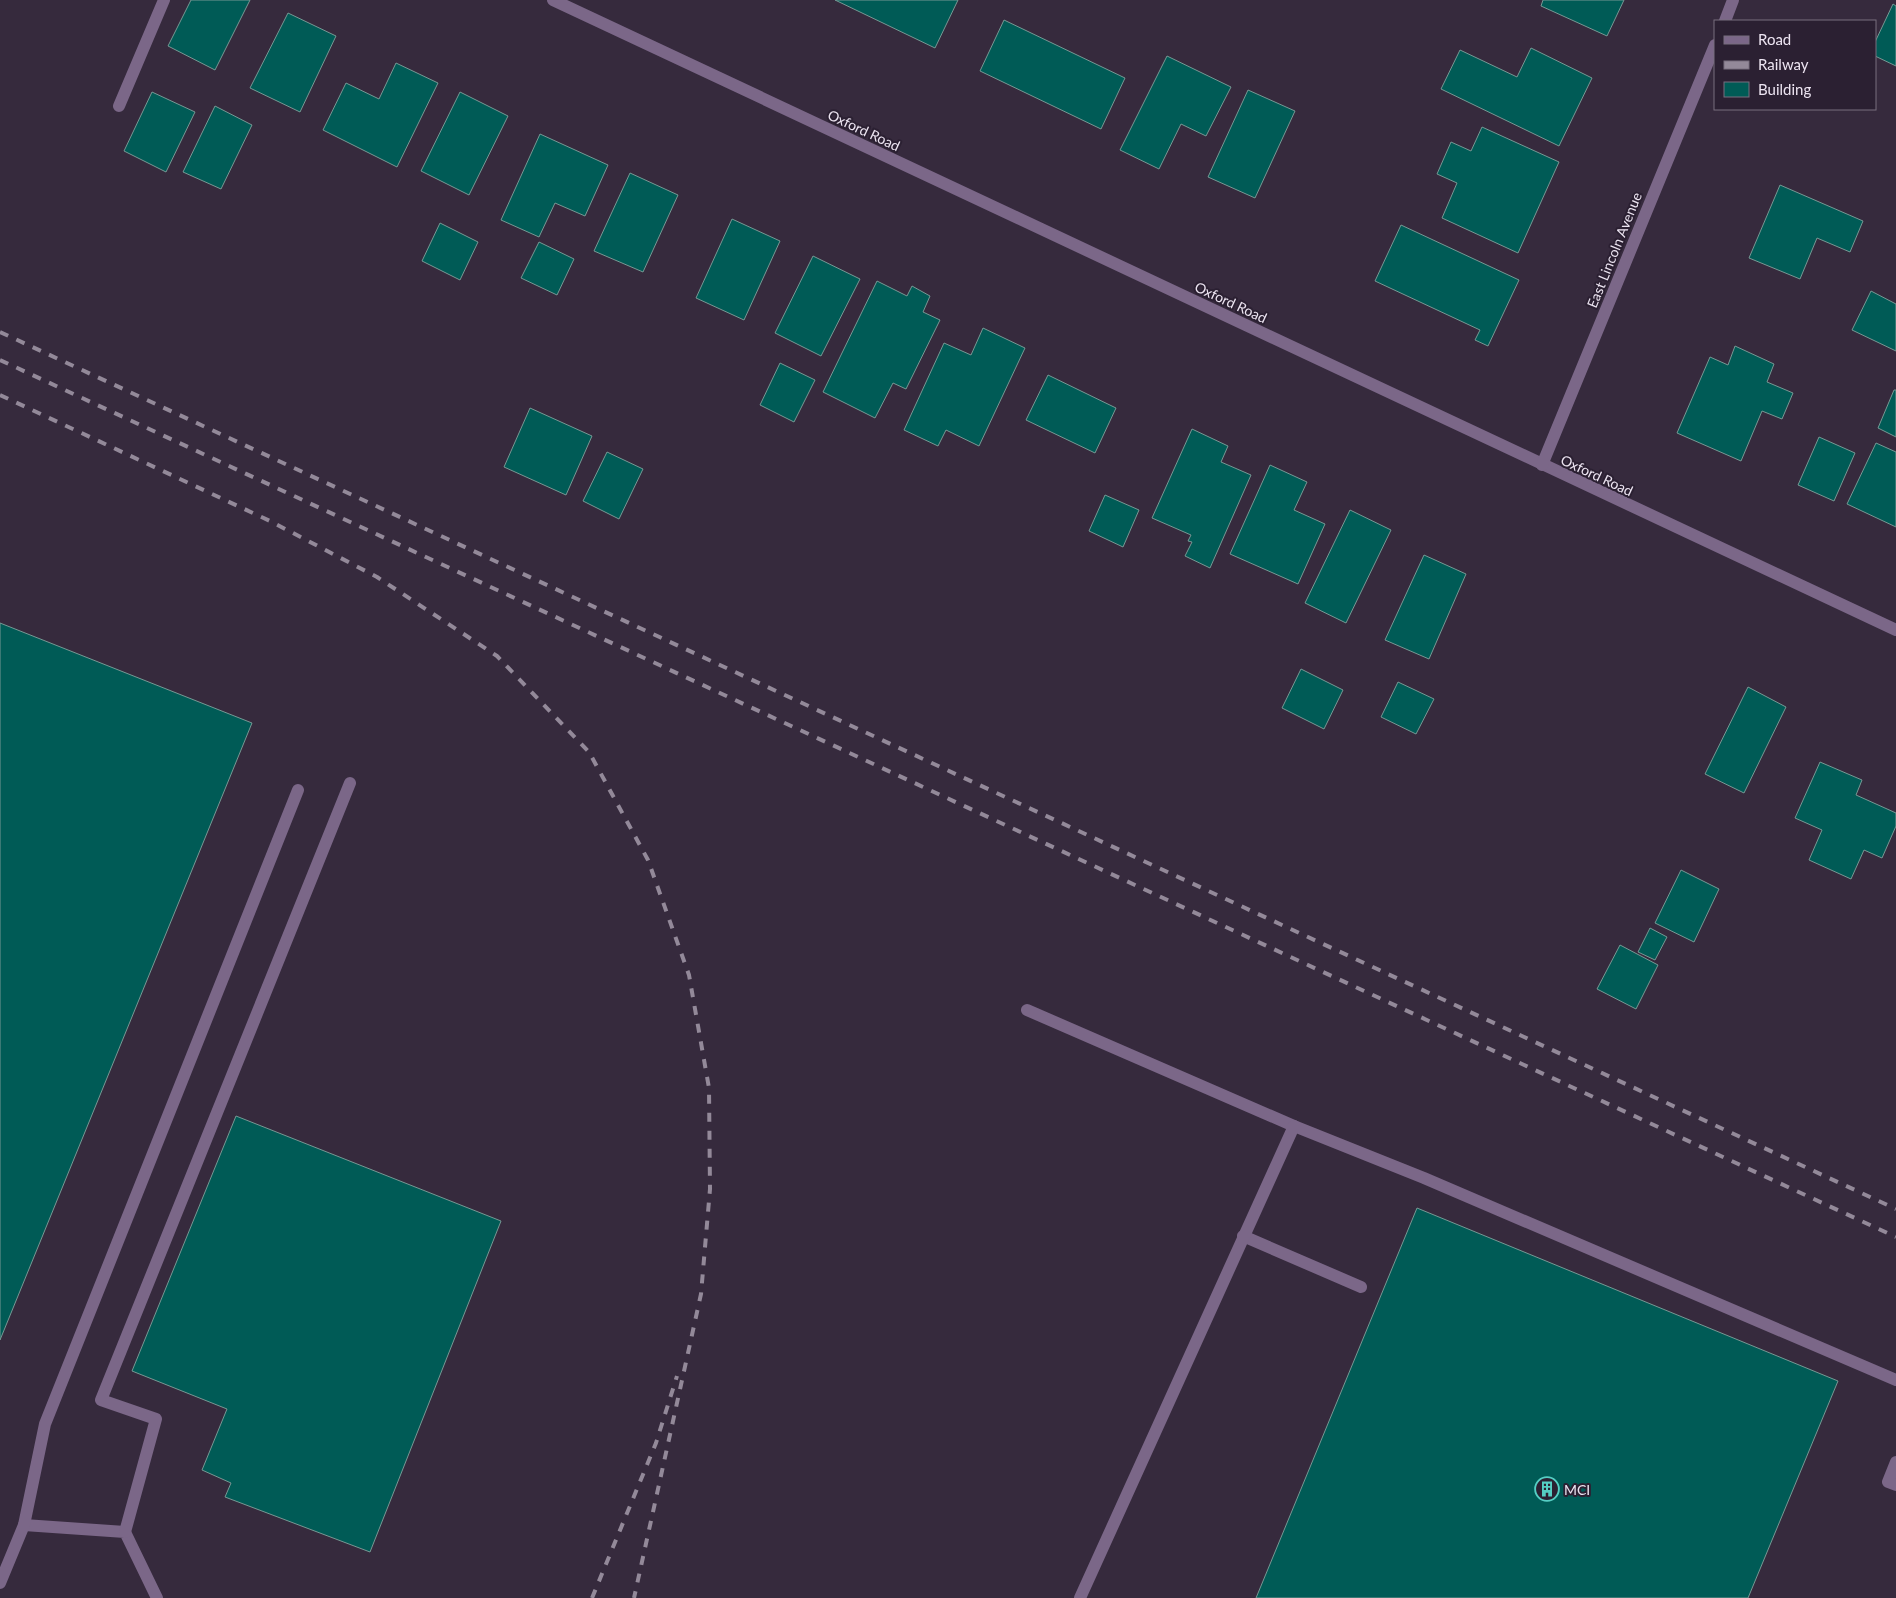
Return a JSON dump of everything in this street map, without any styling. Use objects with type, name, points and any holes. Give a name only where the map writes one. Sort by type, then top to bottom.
[{"type":"street","points":[[119,106],[164,0]]},
{"type":"street","name":"Oxford Road","points":[[553,0],[1542,466],[1896,630]]},
{"type":"street","points":[[1725,20],[1734,0]]},
{"type":"street","name":"East Lincoln Avenue","points":[[1542,466],[1714,47]]},
{"type":"street","points":[[157,1598],[125,1532],[156,1419],[101,1400],[350,783]]},
{"type":"street","points":[[0,1583],[24,1525],[45,1424],[298,790]]},
{"type":"street","points":[[1028,1010],[1294,1126],[1424,1178],[1896,1380]]},
{"type":"street","points":[[1080,1598],[1294,1126]]},
{"type":"street","points":[[1243,1236],[1361,1287]]},
{"type":"street","points":[[1896,1462],[1888,1482],[1896,1485]]},
{"type":"street","points":[[24,1525],[125,1532]]},
{"type":"building","points":[[191,0],[250,0],[215,70],[168,46]]},
{"type":"building","points":[[835,0],[958,0],[935,48]]},
{"type":"building","points":[[1543,0],[1624,0],[1607,36],[1541,6]]},
{"type":"building","points":[[1893,4],[1896,6],[1896,66],[1876,56],[1876,40]]},
{"type":"building","points":[[288,13],[336,36],[300,112],[250,88]]},
{"type":"building","points":[[1004,20],[1125,78],[1101,129],[980,71]]},
{"type":"building","points":[[1531,48],[1592,78],[1559,146],[1441,89],[1460,50],[1517,77]]},
{"type":"building","points":[[1167,56],[1231,87],[1206,136],[1181,124],[1159,169],[1120,150]]},
{"type":"building","points":[[396,63],[438,83],[397,167],[323,130],[346,83],[379,99]]},
{"type":"building","points":[[1248,90],[1295,111],[1255,198],[1208,177]]},
{"type":"building","points":[[152,92],[195,112],[166,172],[124,151]]},
{"type":"building","points":[[460,92],[508,116],[469,195],[421,171]]},
{"type":"building","points":[[215,106],[252,125],[221,189],[183,172]]},
{"type":"building","points":[[1482,127],[1559,162],[1518,253],[1442,218],[1457,183],[1437,174],[1451,142],[1471,151]]},
{"type":"building","points":[[540,134],[608,165],[585,216],[555,203],[539,237],[501,220]]},
{"type":"building","points":[[630,173],[678,195],[643,272],[594,251]]},
{"type":"building","points":[[1780,185],[1863,221],[1850,252],[1817,238],[1800,279],[1749,258]]},
{"type":"building","points":[[732,219],[780,241],[744,320],[696,298]]},
{"type":"building","points":[[440,223],[478,242],[460,280],[422,261]]},
{"type":"building","points":[[1401,225],[1519,280],[1488,346],[1475,340],[1480,330],[1375,281]]},
{"type":"building","points":[[539,242],[574,259],[557,295],[521,278]]},
{"type":"building","points":[[813,256],[860,279],[821,356],[775,333]]},
{"type":"building","points":[[877,281],[907,296],[912,286],[930,296],[923,312],[940,320],[906,389],[893,383],[875,418],[823,392]]},
{"type":"building","points":[[1871,291],[1896,304],[1896,351],[1852,330]]},
{"type":"building","points":[[983,328],[1025,348],[979,446],[946,430],[938,446],[904,430],[944,343],[971,355]]},
{"type":"building","points":[[1735,346],[1774,364],[1767,382],[1793,393],[1782,419],[1762,411],[1741,461],[1677,433],[1710,357],[1728,365]]},
{"type":"building","points":[[780,363],[815,380],[794,422],[760,405]]},
{"type":"building","points":[[1048,375],[1116,408],[1095,453],[1026,420]]},
{"type":"building","points":[[1894,390],[1896,390],[1896,437],[1878,428]]},
{"type":"building","points":[[530,408],[592,436],[566,495],[504,467]]},
{"type":"building","points":[[1192,429],[1228,446],[1221,462],[1251,475],[1210,568],[1185,556],[1192,542],[1188,541],[1191,535],[1152,518]]},
{"type":"building","points":[[1819,437],[1855,453],[1834,501],[1798,485]]},
{"type":"building","points":[[1876,443],[1896,452],[1896,527],[1847,504]]},
{"type":"building","points":[[607,452],[643,469],[619,519],[583,501]]},
{"type":"building","points":[[1270,465],[1307,482],[1294,510],[1325,524],[1298,584],[1230,554]]},
{"type":"building","points":[[1105,495],[1139,510],[1123,547],[1089,531]]},
{"type":"building","points":[[1350,510],[1391,530],[1346,623],[1305,603]]},
{"type":"building","points":[[1424,555],[1466,574],[1429,659],[1385,640]]},
{"type":"building","points":[[0,623],[252,723],[0,1340]]},
{"type":"building","points":[[1301,669],[1343,690],[1324,729],[1282,708]]},
{"type":"building","points":[[1398,682],[1434,699],[1416,734],[1381,717]]},
{"type":"building","points":[[1748,687],[1786,707],[1744,793],[1705,774]]},
{"type":"building","points":[[1820,762],[1862,780],[1856,795],[1896,813],[1896,826],[1882,858],[1864,850],[1851,879],[1809,860],[1822,830],[1795,818]]},
{"type":"building","points":[[1681,870],[1719,889],[1694,942],[1655,923]]},
{"type":"building","points":[[1650,928],[1667,937],[1655,960],[1638,952]]},
{"type":"building","points":[[1620,945],[1658,965],[1636,1009],[1597,989]]},
{"type":"building","points":[[236,1116],[501,1221],[370,1552],[225,1497],[231,1483],[202,1470],[227,1409],[132,1371]]},
{"type":"building","name":"MCI","points":[[1417,1208],[1838,1381],[1748,1598],[1256,1598]]},
{"type":"railway","points":[[0,332],[1896,1209]]},
{"type":"railway","points":[[0,360],[1896,1237]]},
{"type":"railway","points":[[0,395],[270,521],[377,577],[497,656],[589,752],[648,860],[689,975],[709,1088],[710,1189],[701,1294],[634,1598]]},
{"type":"railway","points":[[592,1598],[656,1443],[677,1376]]},
{"type":"place","name":"MCI","points":[[1547,1489]]}]
